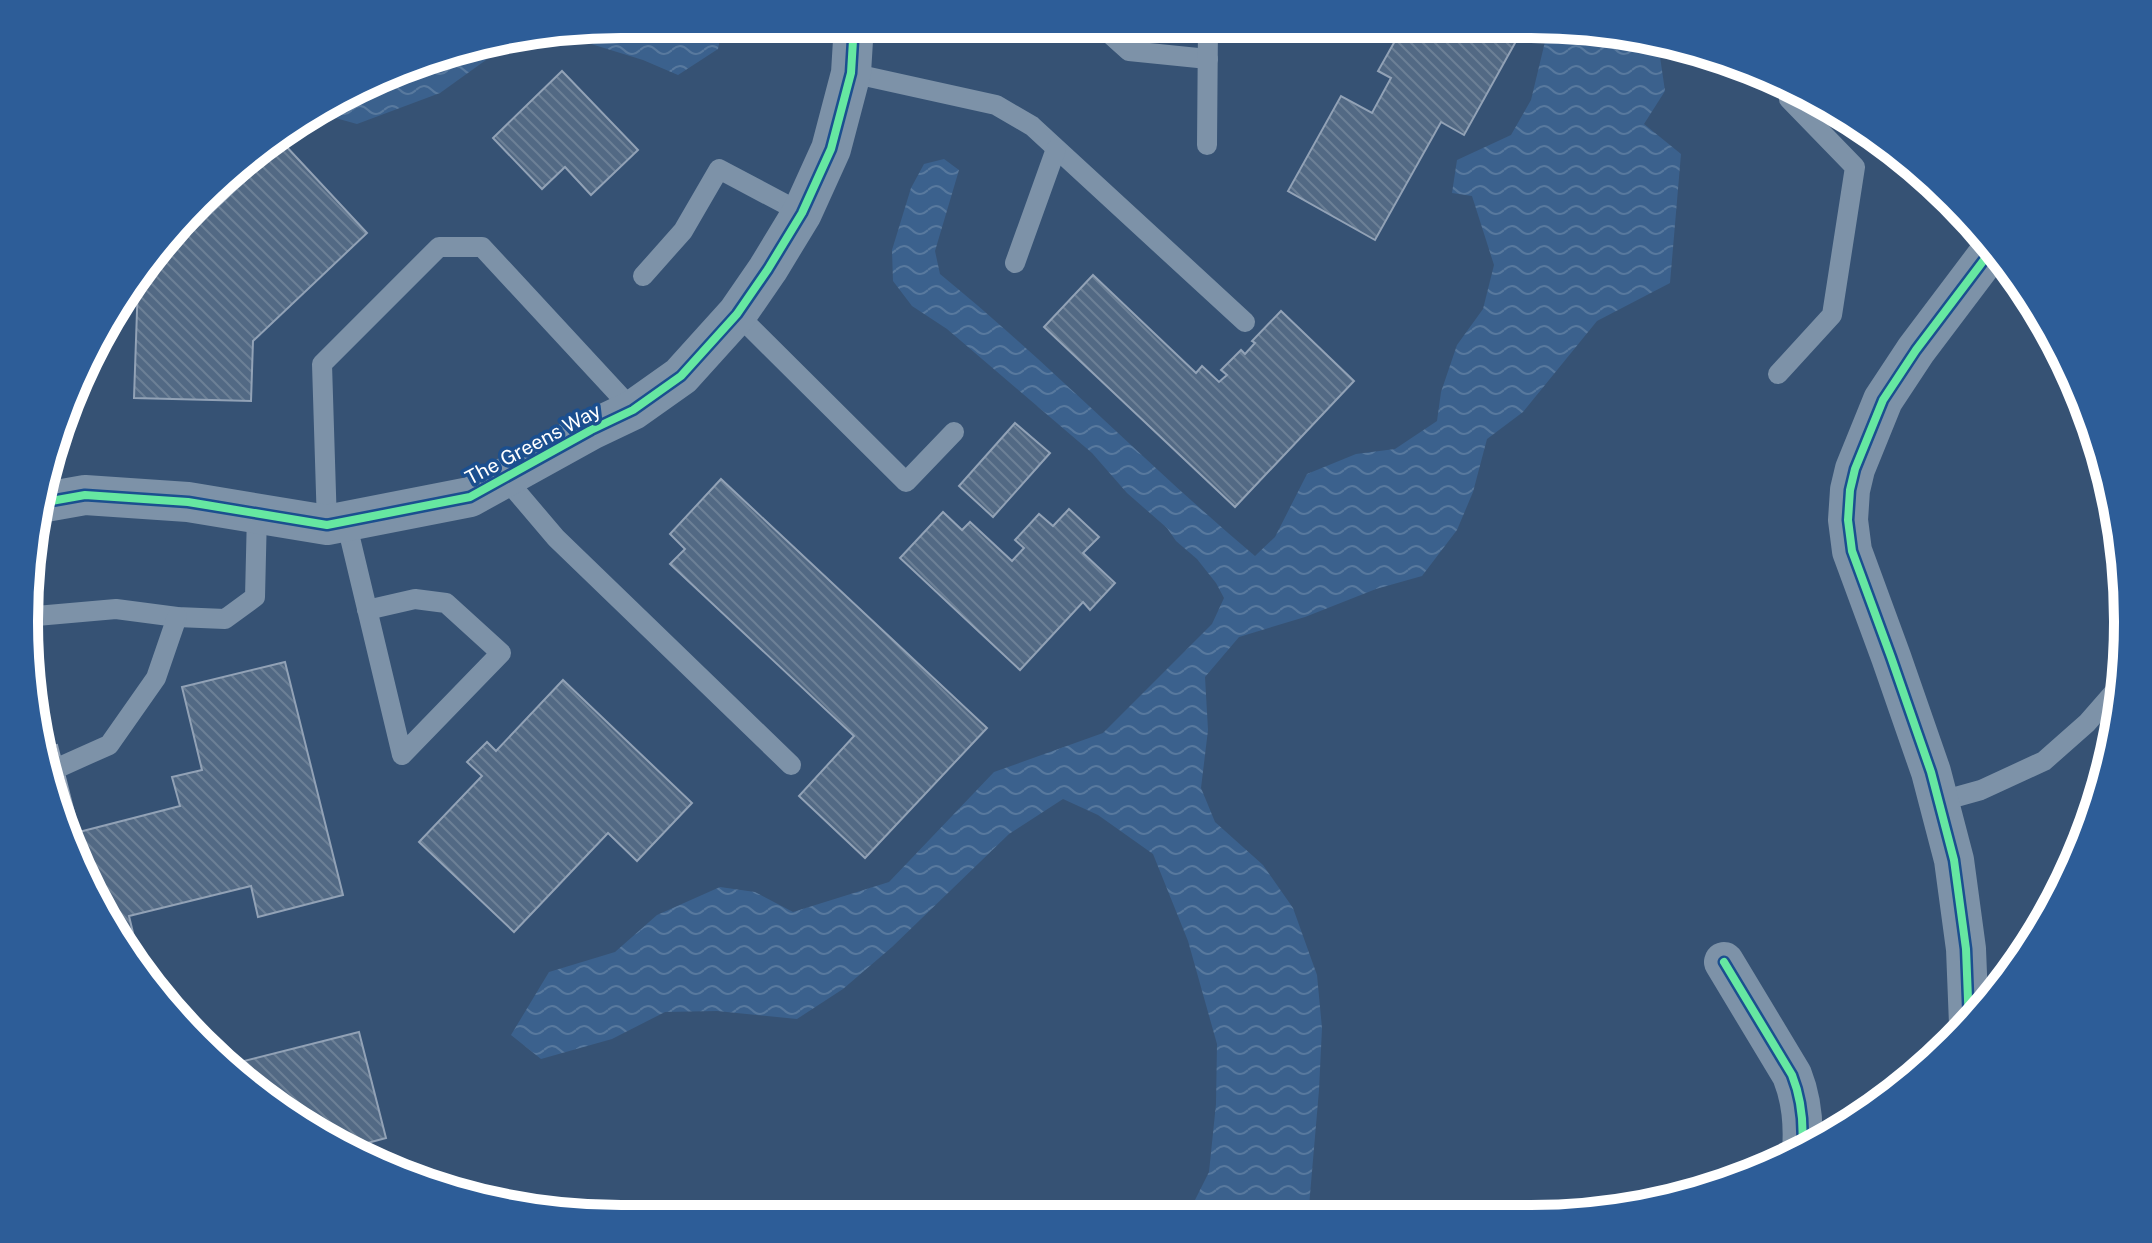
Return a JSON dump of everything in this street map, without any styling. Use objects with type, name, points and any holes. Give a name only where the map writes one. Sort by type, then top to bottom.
[{"type":"street","name":"The Greens Way","points":[[51,501],[85,495],[188,502],[336,523],[470,497],[633,410],[681,376],[737,314],[802,213],[831,149],[851,73],[853,38]]},
{"type":"street","points":[[1968,1007],[1966,949],[1954,860],[1931,772],[1852,551],[1848,520],[1855,469],[1883,400],[1916,350],[1986,257]]},
{"type":"street","points":[[1724,962],[1792,1075],[1804,1126],[1803,1137]]},
{"type":"lane","points":[[1114,38],[1129,51],[1208,59]]},
{"type":"lane","points":[[1207,145],[1208,38]]},
{"type":"lane","points":[[851,73],[996,105],[1032,126],[1245,322]]},
{"type":"lane","points":[[1778,374],[1832,315],[1855,167],[1789,98]]},
{"type":"lane","points":[[1015,263],[1056,149]]},
{"type":"lane","points":[[643,276],[683,231],[719,169],[802,213]]},
{"type":"lane","points":[[367,610],[415,599],[446,603],[501,653],[402,755],[367,610],[336,523],[322,364],[439,247],[482,247],[633,410]]},
{"type":"lane","points":[[737,314],[906,482],[954,432]]},
{"type":"lane","points":[[505,478],[556,538],[791,765]]},
{"type":"lane","points":[[38,616],[116,609],[225,619],[255,597],[257,513]]},
{"type":"lane","points":[[62,766],[109,745],[156,678],[177,617]]},
{"type":"lane","points":[[1938,802],[1981,790],[2044,761],[2087,723],[2109,698]]},
{"type":"water","points":[[720,38],[718,49],[678,75],[643,60],[577,40]]},
{"type":"water","points":[[1546,38],[1607,43],[1659,53],[1665,91],[1644,124],[1681,154],[1670,283],[1597,321],[1523,412],[1487,439],[1473,492],[1457,530],[1422,576],[1239,637],[1205,677],[1208,730],[1201,788],[1215,822],[1263,865],[1293,908],[1317,975],[1322,1028],[1309,1205],[1192,1205],[1209,1172],[1216,1104],[1217,1044],[1188,941],[1153,854],[1098,815],[1063,799],[1009,834],[892,947],[843,989],[797,1019],[717,1011],[665,1012],[612,1039],[541,1059],[511,1035],[549,972],[615,952],[657,915],[720,887],[755,892],[793,912],[889,882],[994,772],[1103,733],[1212,624],[1224,598],[1197,559],[1127,493],[1092,453],[947,329],[912,306],[893,281],[892,250],[911,188],[924,164],[944,159],[959,170],[935,251],[940,274],[1255,556],[1275,537],[1307,474],[1356,454],[1395,449],[1437,421],[1441,392],[1457,345],[1483,309],[1494,265],[1472,196],[1452,193],[1457,160],[1511,135],[1531,100]]},
{"type":"water","points":[[498,51],[440,93],[357,124],[329,116],[398,82]]},
{"type":"building","points":[[1397,38],[1518,38],[1464,135],[1441,122],[1375,240],[1288,191],[1341,96],[1372,113],[1391,78],[1378,71]]},
{"type":"building","points":[[562,71],[638,150],[591,195],[565,167],[542,189],[493,138]]},
{"type":"building","points":[[285,145],[367,233],[253,341],[251,401],[134,398],[138,295],[174,248]]},
{"type":"building","points":[[1093,275],[1196,373],[1202,366],[1219,382],[1227,375],[1221,370],[1241,350],[1245,354],[1255,343],[1252,341],[1281,311],[1354,381],[1235,507],[1044,327]]},
{"type":"building","points":[[1015,423],[1050,453],[993,517],[959,486]]},
{"type":"building","points":[[721,479],[987,728],[865,858],[799,796],[854,736],[670,564],[685,549],[670,534]]},
{"type":"building","points":[[1069,509],[1099,537],[1083,553],[1115,583],[1090,610],[1083,602],[1020,670],[900,558],[943,512],[962,530],[970,522],[1012,561],[1024,548],[1015,540],[1039,514],[1053,526]]},
{"type":"building","points":[[285,662],[343,895],[258,917],[251,886],[129,916],[136,946],[98,880],[82,845],[52,746],[57,745],[79,832],[180,806],[172,777],[202,770],[182,687]]},
{"type":"building","points":[[563,680],[692,803],[637,861],[608,833],[514,932],[419,842],[482,776],[467,762],[487,742],[496,751]]},
{"type":"building","points":[[359,1032],[386,1138],[362,1144],[297,1107],[240,1062]]},
{"type":"cycle path","points":[[51,501],[85,495],[188,502],[327,525],[470,497],[633,410],[681,376],[737,314],[802,213],[831,149],[851,73],[853,38]]},
{"type":"cycle path","points":[[1968,1007],[1966,949],[1954,860],[1931,772],[1852,551],[1848,520],[1855,469],[1883,400],[1916,350],[1986,257]]},
{"type":"cycle path","points":[[1724,962],[1792,1075],[1802,1113],[1803,1138]]}]
